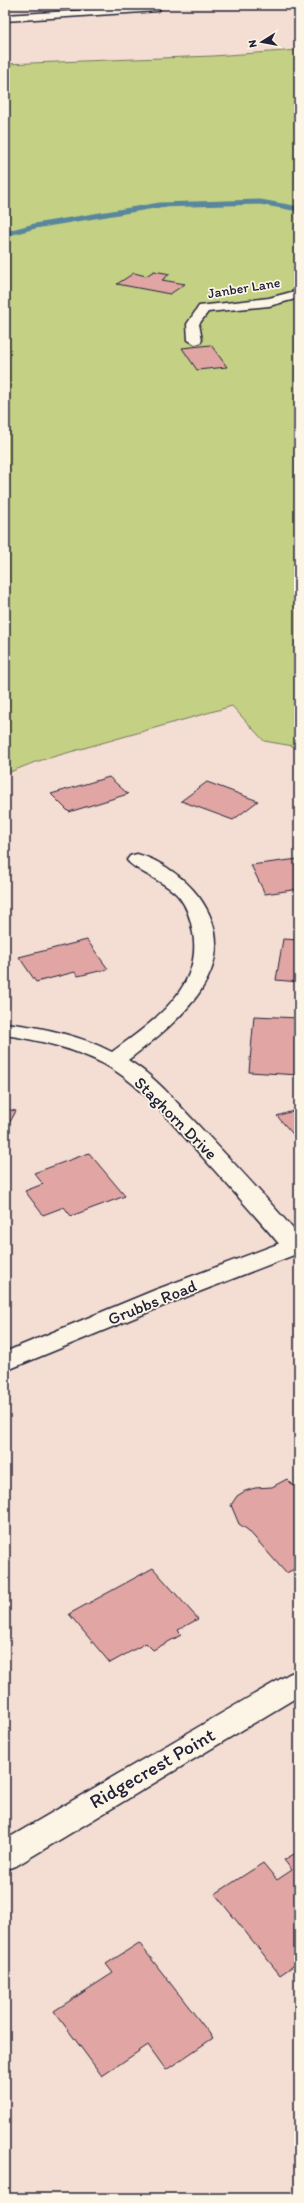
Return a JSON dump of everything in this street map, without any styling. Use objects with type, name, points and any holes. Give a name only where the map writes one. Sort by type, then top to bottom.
[{"type":"street","points":[[5,18],[108,8],[155,9]]},
{"type":"street","name":"Janber Lane","points":[[195,340],[193,324],[204,309],[269,302],[299,294]]},
{"type":"street","points":[[114,1061],[156,1028],[178,1008],[194,987],[205,950],[203,928],[191,900],[169,878],[137,860]]},
{"type":"street","name":"Staghorn Drive","points":[[5,1029],[42,1036],[72,1044],[114,1061],[146,1085],[264,1209],[296,1245]]},
{"type":"street","name":"Grubbs Road","points":[[5,1362],[296,1245]]},
{"type":"street","name":"Ridgecrest Point","points":[[5,1856],[299,1682]]},
{"type":"green space","points":[[299,50],[299,747],[264,741],[232,706],[35,762],[5,774],[5,64],[213,56]]},
{"type":"building","points":[[260,5],[256,9],[222,6]]},
{"type":"building","points":[[154,271],[170,274],[162,280],[185,284],[170,294],[117,284],[134,273],[146,276]]},
{"type":"building","points":[[211,345],[227,367],[197,370],[182,348]]},
{"type":"building","points":[[109,777],[128,794],[69,812],[51,794]]},
{"type":"building","points":[[207,782],[258,801],[233,820],[181,801]]},
{"type":"building","points":[[298,859],[299,889],[265,894],[251,865]]},
{"type":"building","points":[[283,939],[299,940],[299,982],[276,980]]},
{"type":"building","points":[[87,940],[108,969],[78,976],[75,972],[36,982],[19,957]]},
{"type":"building","points":[[254,1016],[299,1018],[299,1075],[249,1072]]},
{"type":"building","points":[[5,1109],[16,1111],[5,1131]]},
{"type":"building","points":[[299,1109],[299,1141],[277,1116]]},
{"type":"building","points":[[89,1153],[125,1196],[71,1216],[64,1207],[43,1215],[25,1191],[43,1184],[34,1173]]},
{"type":"building","points":[[287,1479],[299,1491],[299,1567],[286,1573],[248,1530],[239,1524],[231,1505],[237,1496],[245,1491],[255,1488],[272,1487]]},
{"type":"building","points":[[153,1568],[198,1619],[178,1630],[181,1635],[153,1650],[146,1643],[110,1663],[69,1614]]},
{"type":"building","points":[[299,1851],[299,1962],[280,1975],[215,1894],[263,1863],[277,1880],[292,1870],[284,1860]]},
{"type":"building","points":[[139,1943],[213,2038],[166,2070],[148,2045],[102,2076],[54,2011],[113,1973],[106,1964]]},
{"type":"waterway","points":[[5,234],[35,226],[160,205],[260,202],[299,209]]}]
